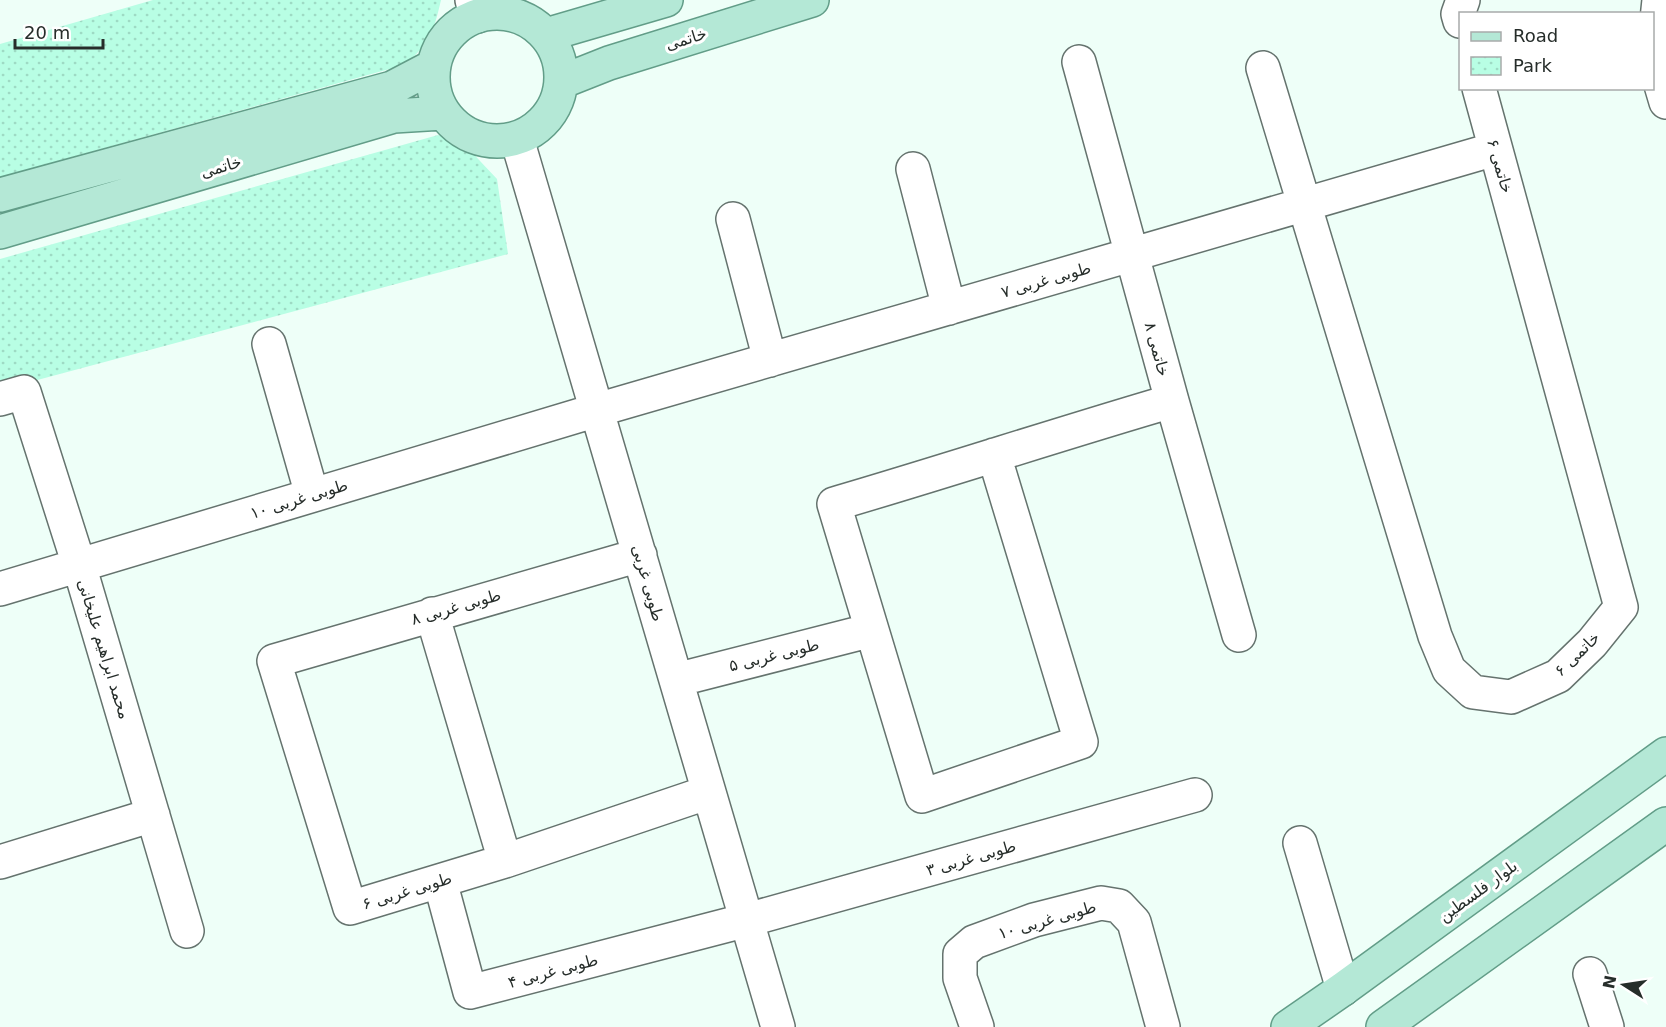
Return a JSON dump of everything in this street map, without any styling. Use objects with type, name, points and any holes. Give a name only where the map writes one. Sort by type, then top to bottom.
[{"type":"main road","points":[[546,35],[666,0]]},
{"type":"main road","name":"خاتمی","points":[[561,82],[609,63],[812,0]]},
{"type":"main road","points":[[475,8],[514,15],[532,22],[546,35],[558,57],[561,82],[557,101],[548,117],[534,130],[517,139],[497,142],[476,138],[458,128],[443,113],[436,98],[433,82],[434,66],[448,35],[475,8]]},
{"type":"main road","name":"خاتمی","points":[[0,195],[392,88],[434,66]]},
{"type":"main road","name":"خاتمی","points":[[0,232],[394,116],[443,113]]},
{"type":"main road","name":"بلوار فلسطین","points":[[1288,1027],[1666,754]]},
{"type":"main road","points":[[1383,1027],[1666,824]]},
{"type":"street","points":[[1459,16],[1463,0]]},
{"type":"street","points":[[1654,48],[1659,0]]},
{"type":"street","points":[[1654,61],[1666,102]]},
{"type":"street","name":"خاتمی ۸","points":[[1079,62],[1131,255],[1239,635]]},
{"type":"street","points":[[1263,68],[1305,204]]},
{"type":"street","name":"خاتمی ۶","points":[[1305,204],[1435,636],[1449,670],[1473,692],[1511,696],[1558,676],[1592,643],[1621,607],[1480,90]]},
{"type":"street","name":"طوبی غربی","points":[[517,139],[778,1027]]},
{"type":"street","name":"طوبی غربی ۷","points":[[597,410],[1495,149]]},
{"type":"street","points":[[913,169],[949,308]]},
{"type":"street","points":[[734,219],[770,360]]},
{"type":"street","points":[[268,344],[312,495]]},
{"type":"street","name":"محمد ابراهیم علیخانی","points":[[0,399],[24,392],[79,565],[187,930]]},
{"type":"street","points":[[993,455],[1081,741],[922,796],[834,504],[993,455],[1172,401]]},
{"type":"street","name":"طوبی غربی ۱۰","points":[[0,589],[597,410]]},
{"type":"street","name":"طوبی غربی ۸","points":[[274,661],[640,555]]},
{"type":"street","points":[[432,614],[505,861]]},
{"type":"street","name":"طوبی غربی ۵","points":[[676,680],[872,630]]},
{"type":"street","name":"طوبی غربی ۶","points":[[274,661],[350,908],[505,861],[709,792]]},
{"type":"street","name":"طوبی غربی ۳","points":[[747,920],[1195,795]]},
{"type":"street","points":[[0,862],[153,814]]},
{"type":"street","points":[[1300,843],[1343,989]]},
{"type":"street","name":"طوبی غربی ۴","points":[[440,881],[470,992],[747,920]]},
{"type":"street","name":"طوبی غربی ۱۰","points":[[977,1027],[960,978],[960,954],[974,942],[1034,920],[1101,903],[1119,906],[1134,922],[1164,1027]]},
{"type":"street","points":[[1590,974],[1608,1027]]},
{"type":"green space","points":[[153,0],[441,0],[429,37],[419,51],[404,65],[0,177],[0,44]]},
{"type":"green space","points":[[438,135],[464,144],[497,179],[508,254],[0,390],[0,259]]}]
